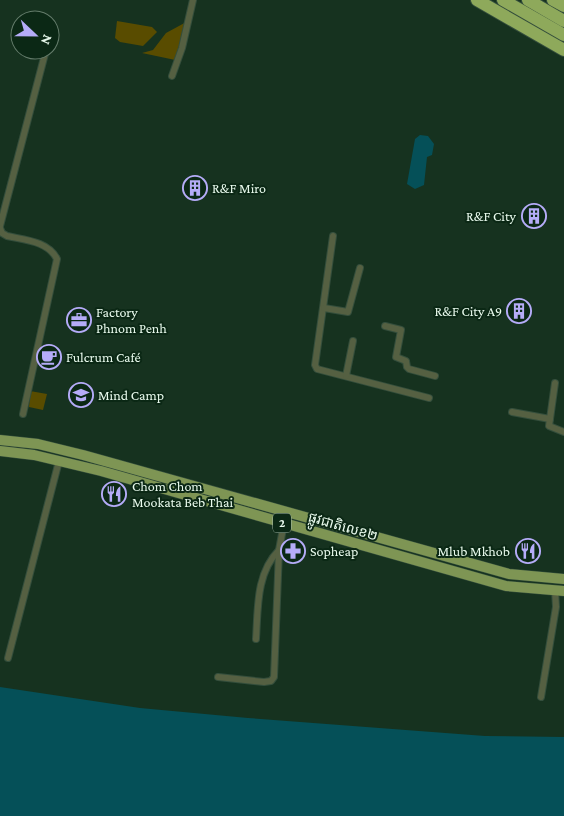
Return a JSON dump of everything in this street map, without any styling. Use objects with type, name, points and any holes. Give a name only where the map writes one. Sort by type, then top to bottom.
[{"type":"highway","points":[[477,0],[564,50]]},
{"type":"highway","points":[[503,0],[564,35]]},
{"type":"highway","points":[[528,0],[564,21]]},
{"type":"highway","points":[[553,0],[564,6]]},
{"type":"main road","name":"ផ្លូវជាតិលេខ២","points":[[0,440],[38,444],[104,461],[509,574],[564,579]]},
{"type":"main road","name":"ផ្លូវជាតិលេខ២","points":[[0,451],[59,461],[101,471],[506,586],[560,590]]},
{"type":"main road","points":[[101,471],[104,461]]},
{"type":"main road","points":[[222,506],[225,495]]},
{"type":"street","points":[[172,76],[182,48],[193,0]]},
{"type":"street","points":[[23,414],[57,259],[53,250],[47,246],[7,236],[2,233],[0,227],[43,60]]},
{"type":"street","points":[[333,236],[324,308],[314,355],[317,369],[429,398]]},
{"type":"street","points":[[324,308],[348,312],[360,268]]},
{"type":"street","points":[[385,326],[401,330],[396,357],[406,361],[407,367],[410,369],[435,376]]},
{"type":"street","points":[[346,376],[353,341]]},
{"type":"street","points":[[555,384],[550,427],[564,432]]},
{"type":"street","points":[[512,412],[550,419]]},
{"type":"street","points":[[8,658],[59,461]]},
{"type":"street","points":[[218,677],[264,682],[271,681],[274,677],[279,550],[284,523]]},
{"type":"street","points":[[256,638],[263,575],[268,560],[279,550]]},
{"type":"street","points":[[541,697],[560,590]]},
{"type":"shaded area","points":[[190,20],[180,61],[142,53],[153,50],[166,33]]},
{"type":"shaded area","points":[[117,21],[152,27],[157,32],[143,46],[120,42],[115,38]]},
{"type":"shaded area","points":[[30,391],[47,394],[43,410],[29,407]]},
{"type":"water","points":[[420,135],[428,136],[434,144],[432,155],[427,157],[424,185],[415,189],[407,184],[415,139]]},
{"type":"water","points":[[0,687],[140,708],[248,718],[485,736],[564,737],[564,816],[0,816]]},
{"type":"place","name":"R&F Miro","points":[[195,188]]},
{"type":"place","name":"R&F City","points":[[534,216]]},
{"type":"place","name":"R&F City A9","points":[[519,311]]},
{"type":"place","name":"Factory Phnom Penh","points":[[79,320]]},
{"type":"place","name":"Fulcrum Café","points":[[49,357]]},
{"type":"place","name":"Mind Camp","points":[[81,395]]},
{"type":"place","name":"Chom Chom Mookata Beb Thai","points":[[114,494]]},
{"type":"place","name":"Sopheap","points":[[293,551]]},
{"type":"place","name":"Mlub Mkhob","points":[[528,551]]}]
